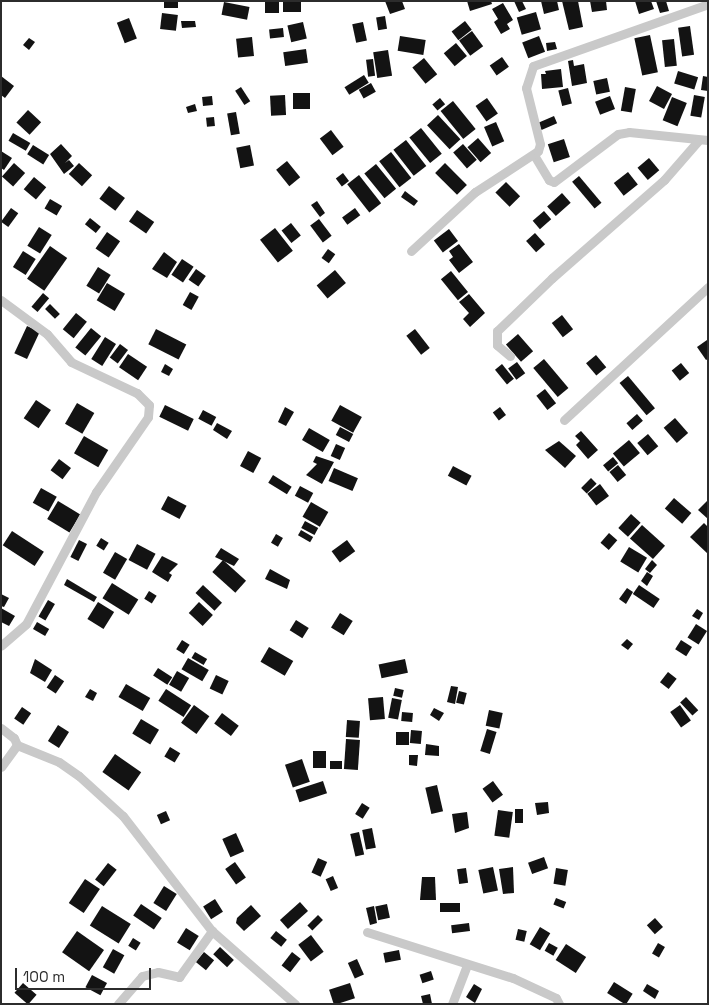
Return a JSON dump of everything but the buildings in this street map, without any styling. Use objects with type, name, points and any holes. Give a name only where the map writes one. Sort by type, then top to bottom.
[{"type":"street","points":[[411,251],[476,192],[534,155],[540,144],[526,88],[532,66],[708,4]]},
{"type":"street","points":[[534,155],[549,180],[554,182],[618,134],[629,132],[703,141]]},
{"type":"street","points":[[510,356],[497,345],[497,331],[552,278],[664,180],[703,141]]},
{"type":"street","points":[[564,420],[708,287]]},
{"type":"street","points":[[1,300],[47,334],[71,362],[137,394],[149,405],[148,417],[96,492],[26,624],[1,646]]},
{"type":"street","points":[[1,728],[14,738],[17,745],[15,752],[1,767]]},
{"type":"street","points":[[17,745],[59,762],[79,776],[123,816],[212,931],[295,1004]]},
{"type":"street","points":[[118,1004],[142,976],[158,972],[179,976],[212,931]]},
{"type":"street","points":[[367,932],[513,978],[556,998],[559,1004]]},
{"type":"street","points":[[452,1004],[467,965]]}]
